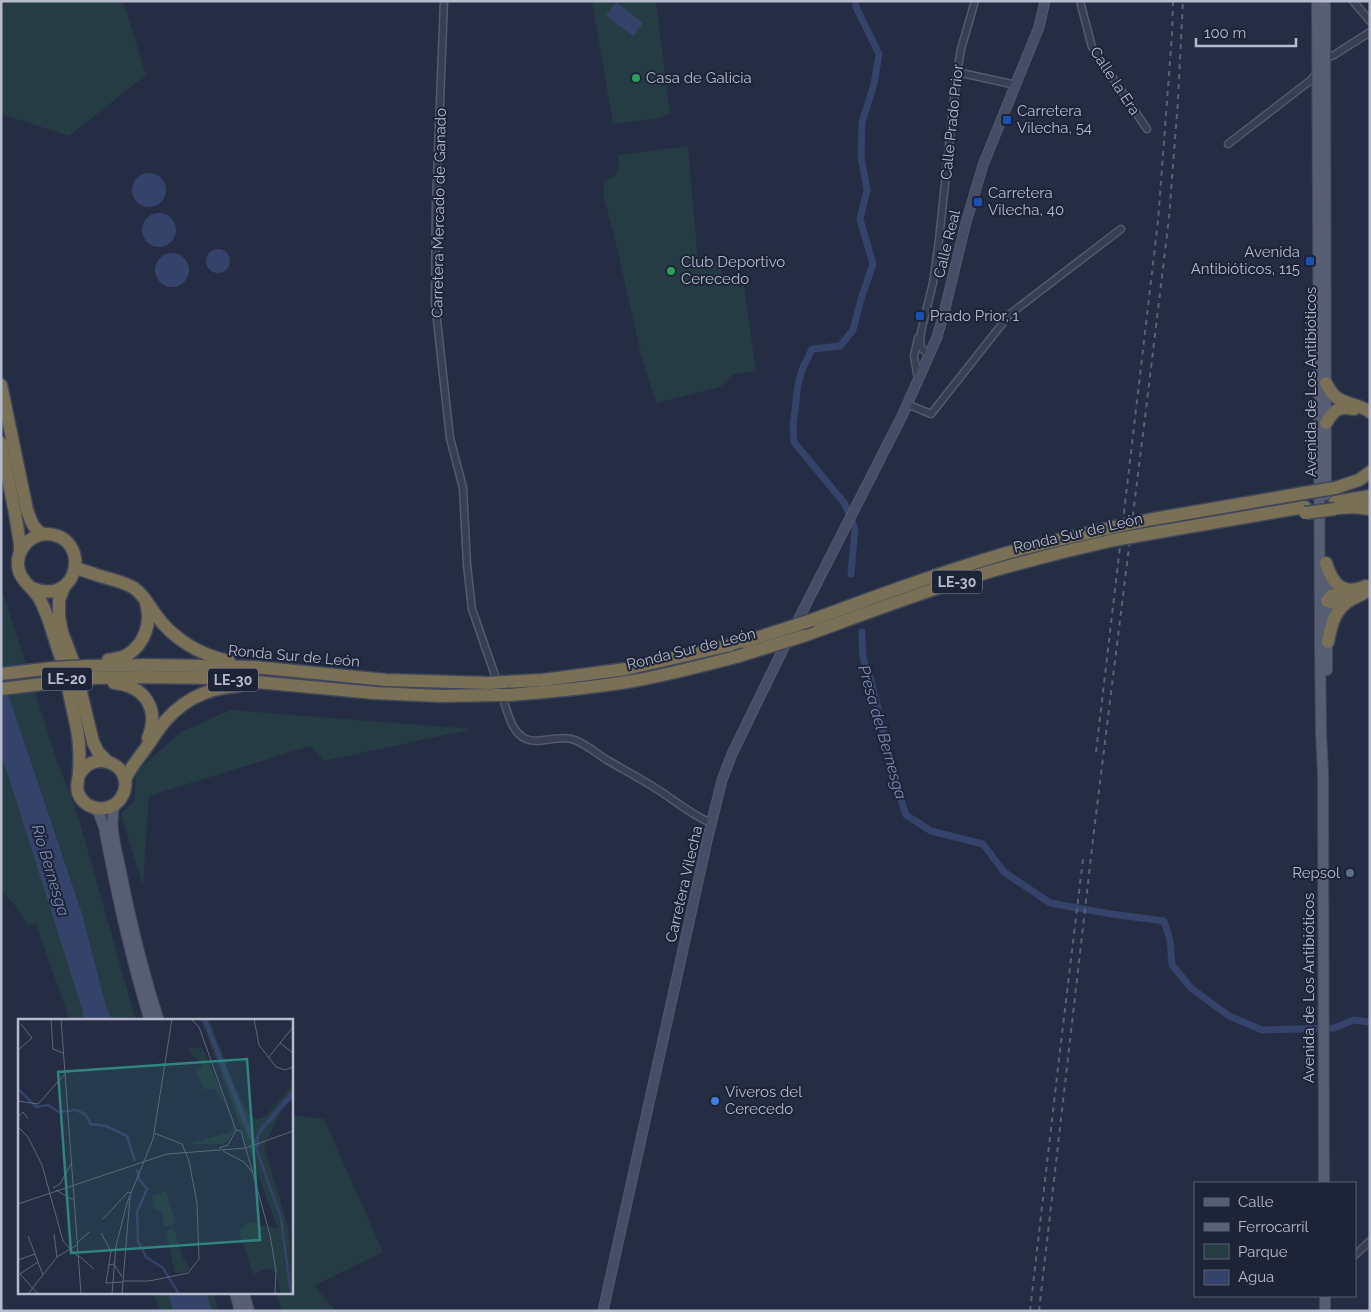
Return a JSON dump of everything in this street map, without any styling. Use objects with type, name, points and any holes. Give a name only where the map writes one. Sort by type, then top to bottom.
[{"type":"highway","points":[[1326,383],[1332,392],[1334,403],[1332,413],[1326,423]]},
{"type":"highway","points":[[1,385],[27,510],[33,527],[43,534],[64,539],[70,546],[76,560],[70,578],[56,590],[48,592],[32,588],[26,583],[18,569],[18,560],[24,546],[29,540],[43,534]]},
{"type":"highway","points":[[1334,403],[1360,406],[1370,412]]},
{"type":"highway","points":[[1334,403],[1346,408],[1356,409],[1370,416]]},
{"type":"highway","points":[[1,443],[15,513],[20,553]]},
{"type":"highway","points":[[1335,488],[1359,480],[1370,472]]},
{"type":"highway","name":"Ronda Sur de León","points":[[1,674],[53,668],[90,676],[213,678],[375,693],[441,696],[509,695],[628,682],[736,657],[1004,567],[1059,552],[1153,519],[1370,482]]},
{"type":"highway","name":"Ronda Sur de León","points":[[1,689],[60,682],[151,664],[254,667],[386,680],[489,683],[543,680],[626,669],[744,642],[812,620],[925,579],[1054,540],[1114,533],[1152,533],[1292,509],[1305,510],[1335,505],[1370,496]]},
{"type":"highway","points":[[1335,505],[1370,509]]},
{"type":"highway","points":[[1326,563],[1330,576],[1336,584],[1346,590]]},
{"type":"highway","points":[[70,578],[95,575],[117,580],[128,585],[144,598],[156,616],[176,638],[208,656],[254,667]]},
{"type":"highway","name":"LE-20","points":[[70,578],[60,594],[58,610],[62,632],[74,664],[93,742],[98,752],[111,763]]},
{"type":"highway","points":[[1344,604],[1327,600],[1331,596],[1346,590],[1355,590],[1370,582]]},
{"type":"highway","name":"LE-20","points":[[32,588],[44,609],[66,675],[78,733],[79,775]]},
{"type":"highway","points":[[1328,642],[1331,624],[1338,611],[1344,604],[1370,589]]},
{"type":"highway","points":[[111,763],[123,775],[125,780],[123,794],[115,804],[108,808],[95,808],[81,798],[78,791],[77,783],[82,769],[100,760],[120,765],[132,758],[146,743],[152,729],[151,711],[147,700],[134,688],[90,676],[96,662],[127,656],[143,639],[147,630],[149,616],[144,598]]},
{"type":"highway","points":[[125,780],[132,766],[167,719],[183,704],[195,696],[210,690],[245,686],[340,694],[375,693]]},
{"type":"main road","name":"Avenida de Los Antibióticos","points":[[1320,3],[1322,54],[1326,58],[1326,383]]},
{"type":"main road","name":"Avenida de Los Antibióticos","points":[[1320,3],[1316,80],[1320,670],[1323,763],[1324,1182]]},
{"type":"main road","points":[[1316,80],[1326,58]]},
{"type":"main road","points":[[1325,247],[1322,232],[1322,185],[1318,179],[1326,161]]},
{"type":"main road","points":[[1318,298],[1322,315],[1323,390],[1334,403],[1323,412],[1323,478],[1320,500]]},
{"type":"main road","name":"Avenida de Los Antibióticos","points":[[1323,763],[1326,733],[1328,642],[1326,423]]},
{"type":"main road","points":[[1320,532],[1323,553],[1324,595],[1327,600],[1324,609],[1323,649],[1320,670]]},
{"type":"main road","points":[[115,804],[112,826],[125,891],[138,947],[158,1019]]},
{"type":"main road","points":[[95,808],[100,814],[104,827],[129,949],[149,1019]]},
{"type":"main road","points":[[235,1294],[240,1311]]},
{"type":"main road","points":[[244,1294],[249,1311]]},
{"type":"main road","points":[[1325,1297],[1325,1311]]},
{"type":"street","name":"Carretera Mercado de Ganado","points":[[444,1],[436,202],[435,302],[450,438],[464,488],[466,566],[472,609],[514,730],[525,739],[534,741],[562,737],[590,747],[606,759],[712,824]]},
{"type":"street","name":"Calle Prado Prior","points":[[918,380],[914,356],[933,283],[940,240],[957,72],[961,49],[976,1]]},
{"type":"street","name":"Calle Real","points":[[864,488],[907,404],[930,353],[944,313],[965,226],[983,166],[1038,27],[1045,1]]},
{"type":"street","name":"Calle la Era","points":[[1080,1],[1092,47],[1147,129]]},
{"type":"street","points":[[1352,1],[1370,21]]},
{"type":"street","points":[[1326,58],[1370,32]]},
{"type":"street","points":[[957,72],[1016,85]]},
{"type":"street","points":[[1228,144],[1316,80]]},
{"type":"street","points":[[907,404],[931,414],[1010,314],[1121,228]]},
{"type":"street","points":[[921,332],[921,346],[926,352],[930,353]]},
{"type":"street","points":[[914,356],[926,363]]},
{"type":"street","name":"Carretera Vilecha","points":[[603,1311],[722,780],[732,754],[864,488]]},
{"type":"street","points":[[1356,1254],[1370,1241]]},
{"type":"green space","points":[[1,1],[123,1],[146,75],[69,136],[1,114]]},
{"type":"green space","name":"Casa de Galicia","points":[[592,1],[656,1],[670,113],[660,118],[613,124]]},
{"type":"green space","name":"Club Deportivo Cerecedo","points":[[688,146],[698,262],[719,261],[723,281],[743,279],[756,371],[733,374],[720,387],[656,403],[641,354],[603,195],[604,182],[616,175],[619,165],[618,155]]},
{"type":"green space","points":[[1,587],[56,758],[78,816],[135,1019],[69,1019],[36,924],[27,925],[13,903],[1,892]]},
{"type":"green space","points":[[230,710],[473,729],[324,761],[310,746],[149,796],[143,886],[121,814],[134,801],[136,772],[181,732]]},
{"type":"green space","points":[[292,1115],[324,1119],[383,1252],[314,1286],[336,1311],[282,1311],[276,1294],[292,1294]]},
{"type":"green space","points":[[154,1294],[214,1294],[218,1311],[160,1311]]},
{"type":"water","points":[[616,2],[643,23],[633,36],[606,16]]},
{"type":"water","points":[[149,173],[156,174],[161,178],[165,183],[165,197],[161,202],[156,206],[149,207],[142,206],[137,202],[133,197],[132,190],[133,183],[137,178],[142,174]]},
{"type":"water","points":[[159,213],[166,214],[171,218],[175,223],[175,237],[171,242],[166,246],[159,247],[152,246],[147,242],[143,237],[142,230],[143,223],[147,218],[152,214]]},
{"type":"water","points":[[218,249],[223,250],[229,256],[229,266],[223,272],[218,273],[213,272],[207,266],[206,261],[207,256],[213,250]]},
{"type":"water","points":[[172,253],[179,254],[184,258],[188,263],[188,277],[184,282],[179,286],[172,287],[165,286],[160,282],[156,277],[155,270],[156,263],[160,258],[165,254]]},
{"type":"water","name":"Río Bernesga","points":[[1,673],[83,917],[106,1007],[112,1019],[84,1019],[1,756]]},
{"type":"water","points":[[168,1294],[206,1294],[212,1311],[173,1311]]},
{"type":"waterway","name":"Presa del Bernesga","points":[[851,574],[855,529],[845,504],[794,442],[793,426],[798,384],[812,349],[840,346],[853,330],[873,264],[860,219],[867,190],[861,157],[862,122],[874,84],[879,54],[856,7],[855,1]]},
{"type":"waterway","name":"Presa del Bernesga","points":[[862,632],[864,662],[871,680],[895,781],[906,815],[931,831],[983,844],[1004,872],[1050,903],[1164,921],[1170,940],[1172,965],[1191,988],[1229,1016],[1262,1030],[1334,1028],[1354,1020],[1370,1022]]},
{"type":"railway","points":[[1096,752],[1158,221],[1173,1]]},
{"type":"railway","points":[[1039,1311],[1094,831],[1169,218],[1183,1]]},
{"type":"railway","points":[[1030,1311],[1083,859]]},
{"type":"place","name":"Casa de Galicia","points":[[636,78]]},
{"type":"place","name":"Carretera Vilecha, 54","points":[[1007,120]]},
{"type":"place","name":"Carretera Vilecha, 40","points":[[978,202]]},
{"type":"place","name":"Avenida Antibióticos, 115","points":[[1310,261]]},
{"type":"place","name":"Club Deportivo Cerecedo","points":[[671,271]]},
{"type":"place","name":"Prado Prior, 1","points":[[920,316]]},
{"type":"place","name":"Repsol","points":[[1350,873]]},
{"type":"place","name":"Viveros del Cerecedo","points":[[715,1101]]}]
